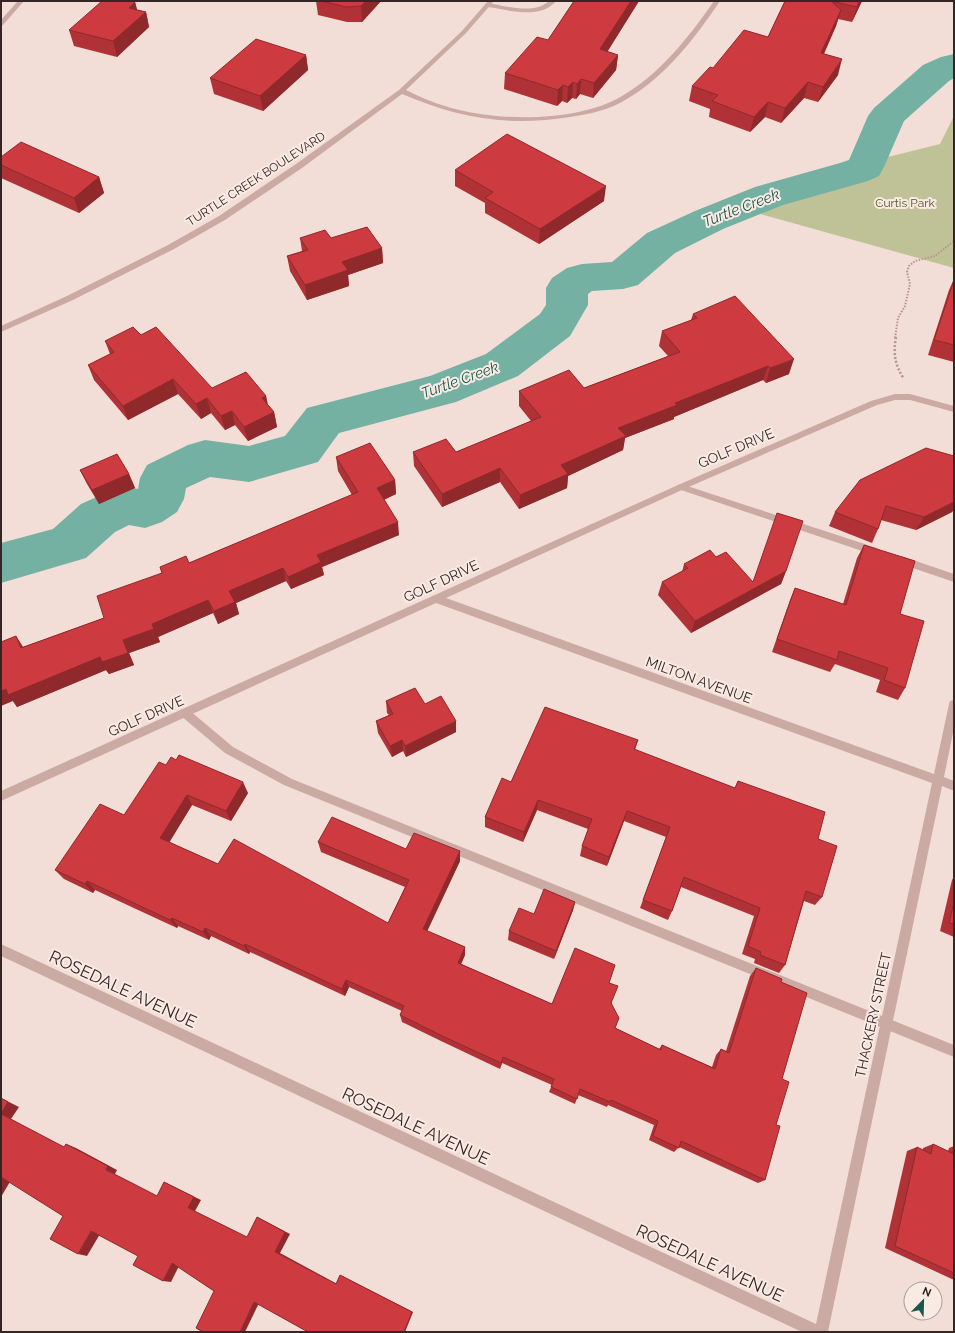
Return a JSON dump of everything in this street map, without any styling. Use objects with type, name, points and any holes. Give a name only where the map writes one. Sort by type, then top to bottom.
[{"type":"street","points":[[1,24],[21,1]]},
{"type":"street","points":[[490,3],[521,10],[537,9],[550,5],[553,1]]},
{"type":"street","points":[[401,91],[443,107],[477,116],[505,120],[536,120],[587,112],[608,106],[626,97],[646,82],[691,37],[717,1]]},
{"type":"street","name":"TURTLE CREEK BOULEVARD","points":[[2,328],[104,281],[171,247],[222,218],[299,166],[401,91],[464,32],[490,3]]},
{"type":"street","name":"GOLF DRIVE","points":[[1,796],[436,600],[681,487],[874,403],[895,397],[910,397],[954,409]]},
{"type":"street","points":[[681,487],[954,578]]},
{"type":"street","name":"MILTON AVENUE","points":[[436,600],[954,786]]},
{"type":"street","name":"THACKERY STREET","points":[[821,1332],[954,704]]},
{"type":"street","points":[[186,713],[229,750],[288,782],[954,1051]]},
{"type":"street","name":"ROSEDALE AVENUE","points":[[1,950],[817,1332]]},
{"type":"path","points":[[910,397],[908,387],[897,368],[894,349],[898,318],[904,306],[910,284],[907,272],[909,266],[915,261],[935,256],[954,241]]},
{"type":"green space","name":"Curtis Park","points":[[954,116],[954,268],[728,205],[842,163],[892,156],[940,144]]},
{"type":"building","points":[[102,1],[133,1],[135,2],[129,8],[146,12],[113,41],[69,30]]},
{"type":"building","points":[[321,1],[366,1],[361,6],[346,7]]},
{"type":"building","points":[[574,1],[631,1],[600,49],[618,55],[594,83],[581,79],[577,84],[573,82],[568,87],[563,85],[558,90],[505,73],[537,37],[548,40]]},
{"type":"building","points":[[785,1],[831,1],[841,10],[821,53],[842,59],[823,87],[808,82],[785,108],[768,102],[754,117],[712,101],[718,95],[692,86],[710,67],[713,68],[744,30],[768,37]]},
{"type":"building","points":[[831,1],[859,1],[857,7]]},
{"type":"building","points":[[256,39],[306,55],[260,96],[210,78]]},
{"type":"building","points":[[507,134],[606,186],[540,229],[485,198],[493,192],[455,170]]},
{"type":"building","points":[[21,142],[99,177],[74,198],[1,165],[1,157]]},
{"type":"building","points":[[367,227],[382,248],[342,262],[348,270],[305,285],[287,256],[308,250],[300,238],[325,230],[331,238]]},
{"type":"building","points":[[954,280],[954,345],[934,340]]},
{"type":"building","points":[[735,296],[794,359],[770,368],[768,366],[675,403],[677,405],[618,428],[626,436],[561,465],[568,474],[520,495],[500,468],[442,494],[413,452],[446,439],[456,452],[541,417],[519,391],[569,370],[584,388],[680,352],[662,331],[697,318],[693,314]]},
{"type":"building","points":[[133,327],[141,335],[156,327],[212,388],[246,372],[266,396],[262,398],[274,412],[244,427],[232,411],[221,416],[207,398],[196,404],[173,379],[123,406],[88,365],[114,352],[105,341]]},
{"type":"building","points":[[370,443],[395,480],[377,488],[398,522],[317,555],[321,562],[288,577],[283,568],[229,591],[235,602],[214,611],[208,600],[152,624],[154,629],[123,640],[128,653],[102,662],[100,657],[8,695],[6,689],[1,691],[1,642],[16,636],[21,648],[104,618],[97,596],[162,573],[160,567],[186,556],[189,563],[358,492],[336,457]]},
{"type":"building","points":[[926,448],[954,456],[954,502],[924,517],[886,506],[878,529],[835,512],[860,480]]},
{"type":"building","points":[[117,454],[129,474],[92,490],[80,470]]},
{"type":"building","points":[[777,513],[803,521],[786,571],[695,621],[662,582],[688,568],[684,564],[710,550],[716,557],[726,552],[753,582]]},
{"type":"building","points":[[864,545],[915,561],[900,614],[924,621],[905,688],[884,680],[888,668],[839,651],[837,660],[777,639],[795,588],[846,605]]},
{"type":"building","points":[[415,688],[425,704],[441,696],[456,721],[405,746],[402,740],[390,746],[376,721],[393,714],[386,701]]},
{"type":"building","points":[[545,707],[638,740],[634,749],[735,788],[738,781],[825,812],[818,839],[837,846],[822,897],[806,891],[785,965],[760,955],[761,952],[748,946],[760,908],[684,877],[672,911],[643,900],[670,827],[627,811],[609,857],[582,846],[592,819],[538,800],[524,832],[485,817],[502,778],[511,782]]},
{"type":"building","points":[[179,755],[243,782],[226,811],[187,795],[160,838],[218,864],[234,839],[388,923],[409,880],[318,842],[332,817],[406,849],[414,833],[460,851],[423,929],[465,947],[458,963],[552,1004],[575,948],[615,965],[609,983],[618,986],[611,1003],[619,1018],[615,1028],[661,1050],[662,1045],[715,1069],[721,1049],[729,1053],[756,968],[782,979],[781,982],[807,993],[782,1079],[789,1082],[776,1125],[780,1126],[765,1180],[681,1141],[679,1148],[653,1136],[658,1121],[611,1100],[610,1102],[580,1089],[577,1099],[551,1087],[554,1079],[503,1057],[501,1063],[440,1035],[400,1015],[404,1006],[346,980],[342,989],[245,944],[244,946],[205,928],[203,932],[172,918],[170,920],[87,881],[85,884],[55,870],[100,804],[124,815],[159,762],[166,765],[171,757],[176,760]]},
{"type":"building","points":[[544,889],[575,902],[556,951],[509,931],[519,908],[534,914]]},
{"type":"building","points":[[954,902],[954,924],[949,923]]},
{"type":"building","points":[[1,1098],[8,1102],[1,1114]]},
{"type":"building","points":[[1,1114],[64,1147],[66,1144],[108,1166],[106,1170],[157,1196],[164,1182],[194,1197],[188,1208],[247,1237],[257,1217],[285,1232],[275,1252],[336,1284],[340,1275],[412,1312],[404,1332],[308,1332],[254,1302],[240,1332],[203,1332],[196,1328],[214,1291],[172,1263],[163,1281],[133,1265],[138,1256],[91,1231],[78,1254],[50,1239],[63,1216],[1,1177]]},
{"type":"building","points":[[933,1144],[954,1154],[954,1273],[895,1246],[917,1147],[931,1154]]},
{"type":"waterway","name":"Turtle Creek","points":[[1,563],[69,544],[98,518],[125,505],[145,509],[160,499],[164,478],[205,458],[249,464],[301,450],[323,420],[440,390],[502,365],[555,325],[567,305],[567,288],[582,278],[623,275],[661,243],[709,220],[769,196],[854,172],[865,167],[887,116],[936,73],[954,65]]}]
